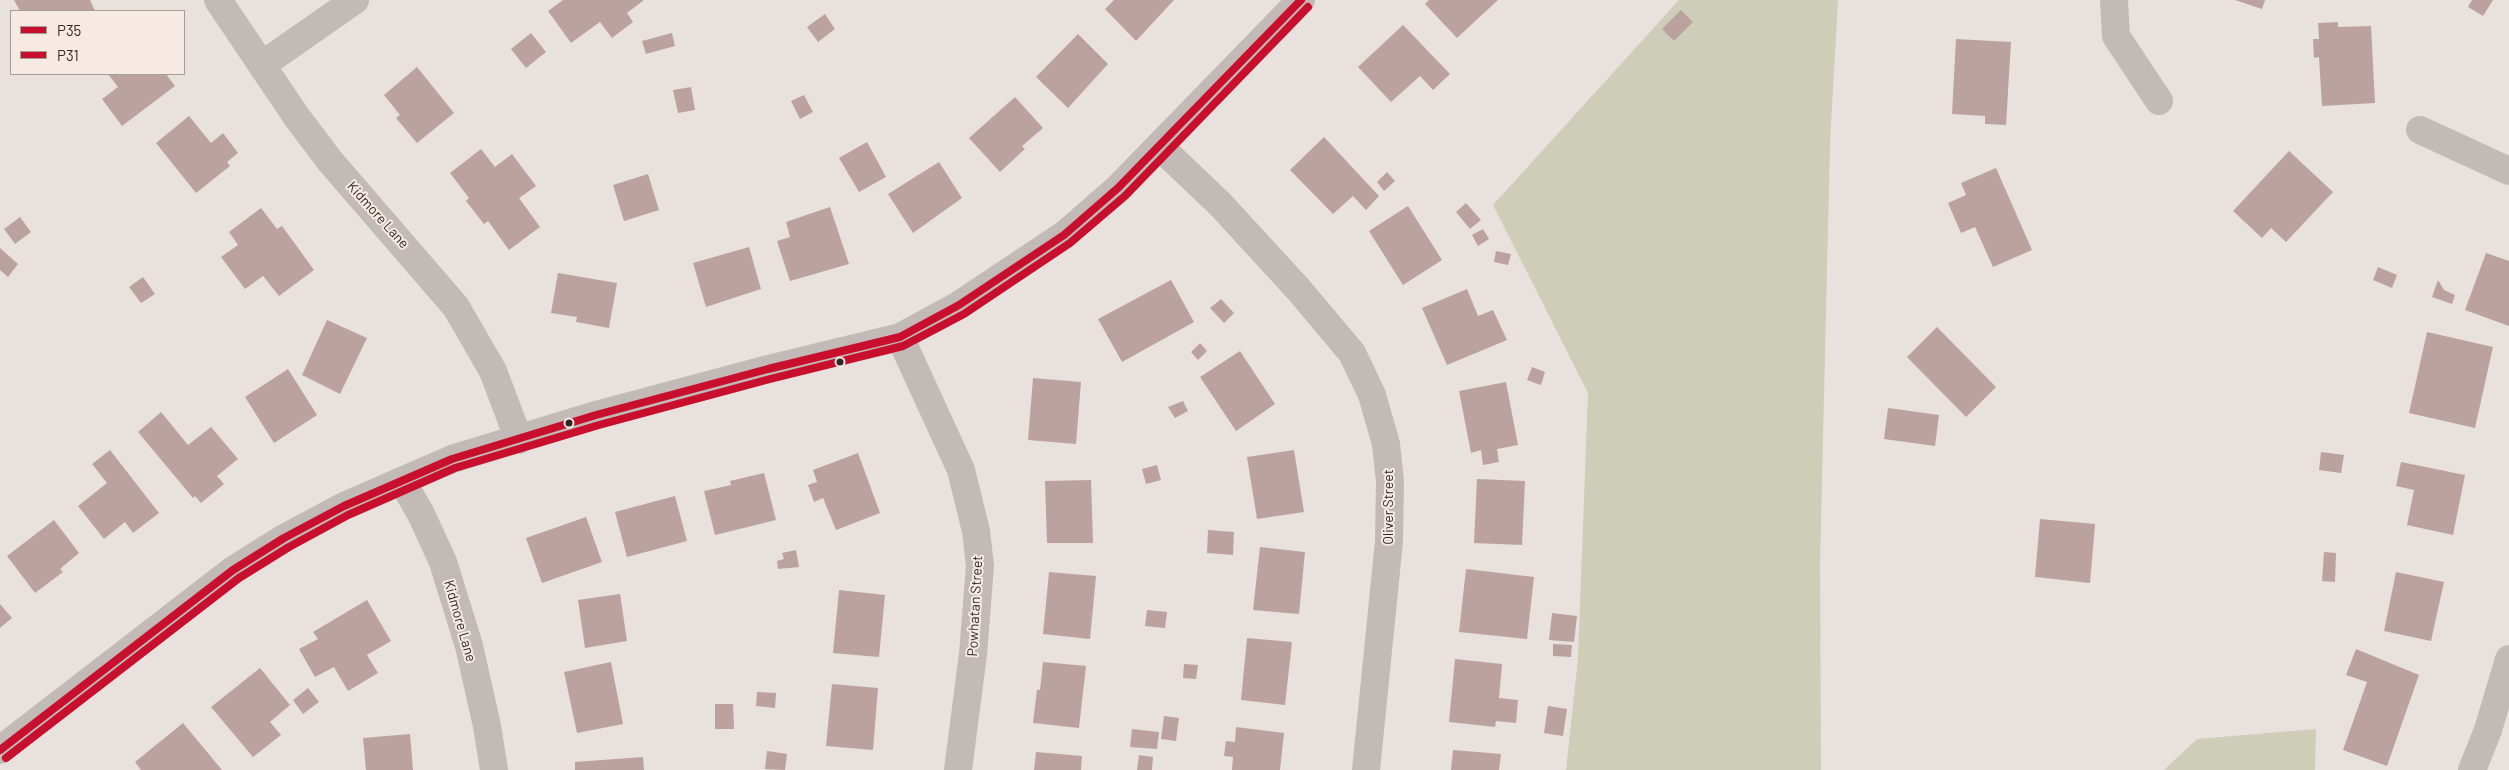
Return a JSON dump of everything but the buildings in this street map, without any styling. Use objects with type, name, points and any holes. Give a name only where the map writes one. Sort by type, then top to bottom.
[{"type":"street","name":"Kidmore Lane","points":[[218,0],[330,161],[456,307],[493,371],[519,440]]},
{"type":"street","points":[[262,65],[355,0]]},
{"type":"street","points":[[0,750],[233,570],[284,538],[344,506],[452,459],[596,415],[768,369],[900,337],[959,305],[1064,235],[1118,188],[1301,0]]},
{"type":"street","points":[[2114,0],[2116,36],[2159,101]]},
{"type":"street","points":[[2420,130],[2509,171]]},
{"type":"street","name":"Oliver Street","points":[[1159,146],[1220,204],[1299,290],[1352,353],[1372,395],[1386,444],[1390,481],[1389,541],[1366,770]]},
{"type":"street","name":"Powhatan Street","points":[[900,337],[961,470],[976,532],[980,566],[973,654],[958,770]]},
{"type":"street","name":"Kidmore Lane","points":[[402,481],[421,514],[443,562],[468,646],[487,726],[494,770]]},
{"type":"street","points":[[2472,770],[2488,730],[2509,659]]},
{"type":"green space","points":[[1679,0],[1838,0],[1830,143],[1820,564],[1821,770],[1566,770],[1578,659],[1588,393],[1493,205]]},
{"type":"green space","points":[[2316,729],[2315,770],[2164,770],[2197,739]]},
{"type":"transit line","name":"P35","points":[[0,750],[233,570],[284,538],[344,506],[452,459],[596,415],[768,369],[900,337],[959,305],[1064,235],[1118,188],[1301,0]]},
{"type":"transit line","name":"P31","points":[[6,758],[239,578],[289,547],[348,515],[455,468],[599,425],[770,379],[903,346],[964,314],[1070,243],[1125,196],[1308,7]]}]
